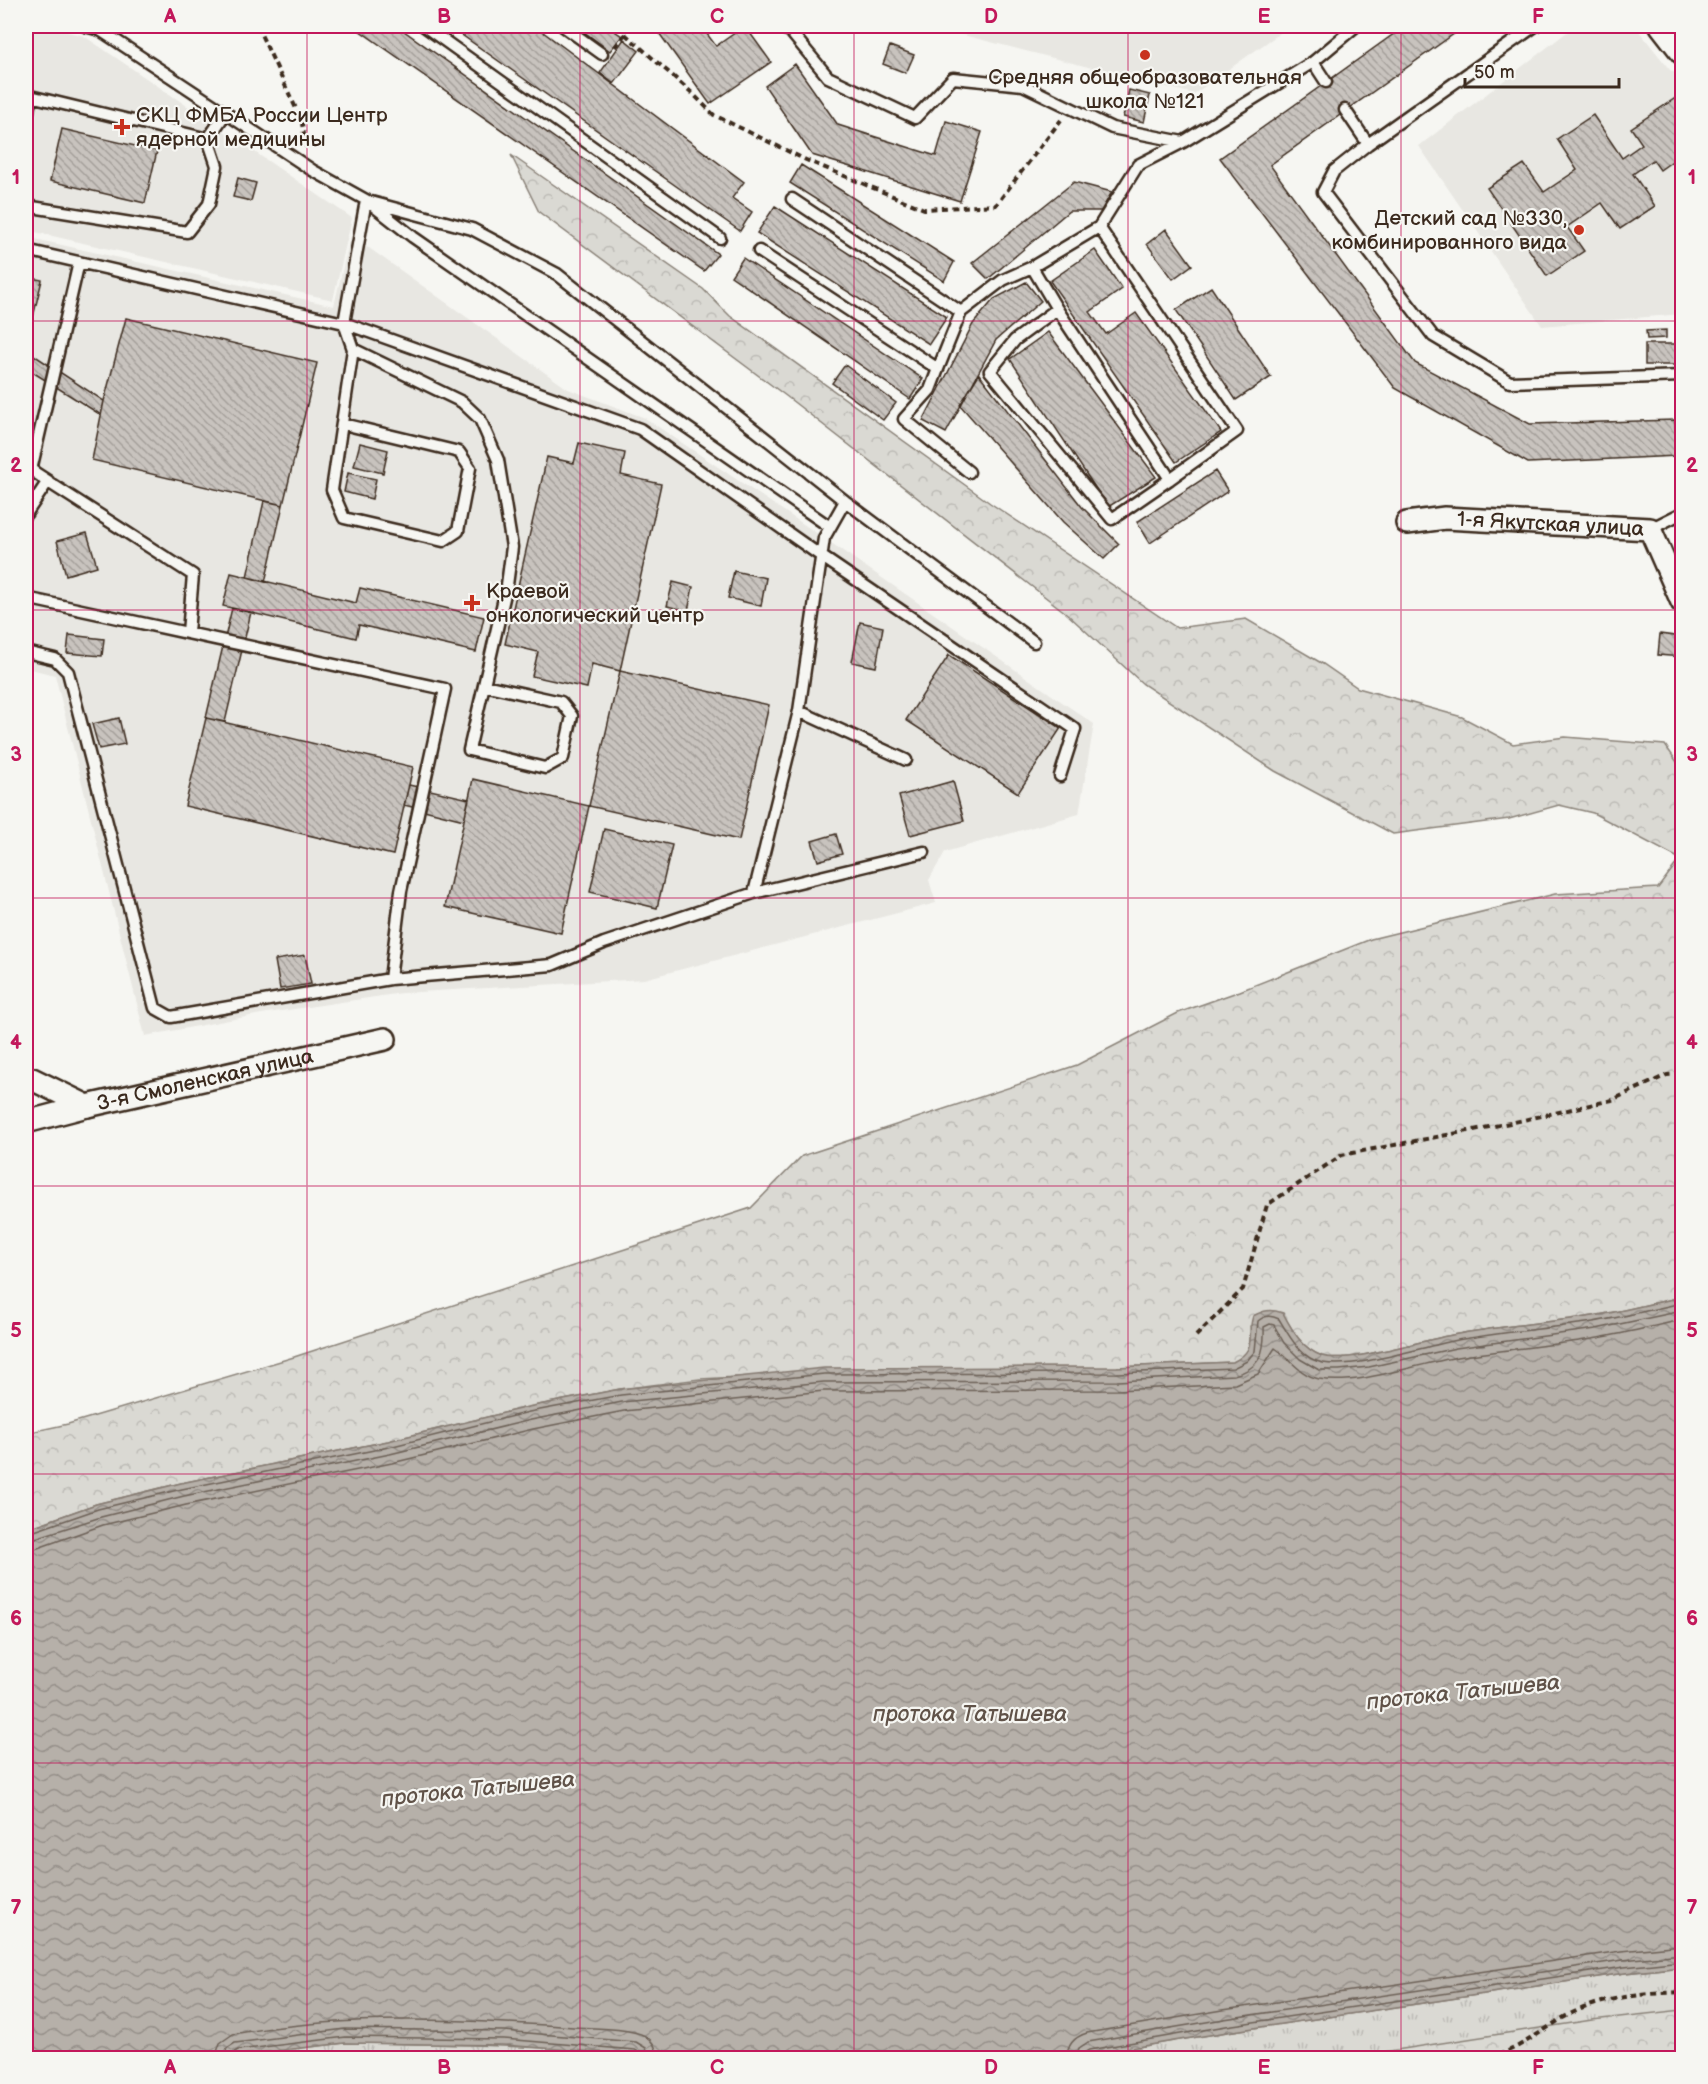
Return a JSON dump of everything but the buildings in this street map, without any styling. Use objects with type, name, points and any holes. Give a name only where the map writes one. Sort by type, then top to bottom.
[{"type":"street","points":[[1661,26],[1683,53]]},
{"type":"street","name":"1-я Якутская улица","points":[[1407,524],[1445,518],[1650,529],[1683,602]]},
{"type":"street","name":"3-я Смоленская улица","points":[[26,1122],[87,1106],[385,1039]]},
{"type":"street","points":[[26,1078],[87,1106]]},
{"type":"lane","points":[[85,26],[100,30],[312,170],[366,200],[413,237],[830,527]]},
{"type":"lane","points":[[424,26],[720,238]]},
{"type":"lane","points":[[563,26],[602,54]]},
{"type":"lane","points":[[777,26],[790,31],[828,77],[915,118],[953,78],[1023,85],[1112,128],[1183,142]]},
{"type":"lane","points":[[969,472],[904,419],[930,390],[961,312],[1003,280],[1032,267],[1099,227],[1138,165],[1183,142],[1313,62],[1356,26]]},
{"type":"lane","points":[[1535,26],[1368,144],[1334,171],[1323,192],[1432,336],[1510,382],[1683,376]]},
{"type":"lane","points":[[1313,62],[1326,82]]},
{"type":"lane","points":[[26,121],[28,96],[207,139]]},
{"type":"lane","points":[[1346,110],[1368,144]]},
{"type":"lane","points":[[207,139],[225,114]]},
{"type":"lane","points":[[26,206],[187,232],[209,204],[217,166],[207,139]]},
{"type":"lane","points":[[343,424],[459,452],[470,468],[458,531],[443,542],[344,519],[332,490],[353,349],[344,323],[366,200]]},
{"type":"lane","points":[[366,200],[472,229],[557,274],[845,501],[1034,642]]},
{"type":"lane","points":[[792,200],[961,312]]},
{"type":"lane","points":[[1057,309],[1015,340],[990,371],[1112,519],[1237,431],[1099,227]]},
{"type":"lane","points":[[26,250],[344,323],[640,429],[1075,729],[1060,776]]},
{"type":"lane","points":[[759,251],[938,369]]},
{"type":"lane","points":[[79,262],[28,470],[193,574],[188,632]]},
{"type":"lane","points":[[1032,267],[1057,309],[1170,478]]},
{"type":"lane","points":[[353,349],[462,402],[480,418],[498,460],[512,548],[507,585],[469,750],[545,768],[563,758],[572,716],[561,702],[484,685]]},
{"type":"lane","points":[[26,514],[48,481]]},
{"type":"lane","points":[[754,893],[799,711],[824,537],[845,501]]},
{"type":"lane","points":[[1650,529],[1683,513]]},
{"type":"lane","points":[[26,598],[445,689],[401,891],[390,979]]},
{"type":"lane","points":[[26,652],[55,658],[68,672],[155,1008],[171,1017],[390,979],[552,964],[604,943],[754,893],[924,852]]},
{"type":"lane","points":[[799,711],[906,760]]},
{"type":"path","points":[[257,26],[301,119],[312,170]]},
{"type":"path","points":[[621,26],[625,34],[714,115],[806,160],[924,208],[996,205],[1061,120]]},
{"type":"path","points":[[602,54],[612,52],[625,34]]},
{"type":"path","points":[[1196,1336],[1243,1289],[1267,1204],[1342,1155],[1510,1124],[1612,1100],[1667,1075],[1683,1074]]},
{"type":"path","points":[[1488,2058],[1519,2047],[1562,2019],[1600,2003],[1624,1997],[1683,1992]]},
{"type":"shaded area","name":"СКЦ ФМБА России Центр ядерной медицины","points":[[26,26],[44,26],[84,36],[352,218],[333,300],[26,230]]},
{"type":"shaded area","name":"Средняя общеобразовательная школа №121","points":[[928,26],[1290,26],[1194,94]]},
{"type":"shaded area","name":"Детский сад №330, комбинированного вида","points":[[1575,26],[1635,26],[1670,70],[1682,76],[1682,314],[1542,326],[1419,146]]},
{"type":"shaded area","name":"Краевой онкологический центр","points":[[26,237],[334,306],[349,242],[369,248],[568,389],[645,418],[1094,724],[1079,814],[945,852],[929,880],[936,903],[644,979],[402,993],[261,1014],[145,1036],[55,675],[26,668]]},
{"type":"green space","points":[[511,155],[703,289],[730,316],[990,503],[1177,628],[1246,619],[1323,664],[1358,688],[1462,717],[1513,744],[1565,737],[1665,745],[1682,769],[1682,1297],[1593,1316],[1452,1335],[1349,1357],[1334,1358],[1315,1353],[1298,1338],[1283,1314],[1250,1326],[1249,1348],[1244,1355],[1233,1362],[1117,1367],[904,1368],[700,1379],[620,1389],[528,1407],[388,1441],[181,1483],[96,1504],[26,1529],[26,1433],[68,1424],[294,1357],[751,1208],[802,1156],[1077,1065],[1178,1013],[1371,939],[1555,894],[1658,888],[1680,859],[1593,813],[1559,805],[1509,819],[1393,834],[1275,771],[1143,684],[1066,613],[786,396],[539,212]]},
{"type":"green space","points":[[1682,1967],[1682,2058],[1073,2058],[1227,2032],[1625,1973]]},
{"type":"green space","points":[[1682,2010],[1682,2058],[1344,2058],[1592,2020]]},
{"type":"green space","points":[[345,2043],[540,2048],[657,2058],[214,2058]]},
{"type":"water","name":"протока Татышева","points":[[1682,1297],[1682,1967],[1625,1973],[1227,2032],[1073,2058],[657,2058],[503,2045],[345,2043],[214,2058],[26,2058],[26,1529],[96,1504],[181,1483],[388,1441],[528,1407],[620,1389],[824,1368],[1117,1367],[1233,1362],[1241,1357],[1248,1348],[1253,1316],[1267,1311],[1283,1313],[1298,1338],[1315,1353],[1334,1358],[1349,1357],[1452,1335],[1593,1316]]},
{"type":"place","name":"Средняя общеобразовательная школа №121","points":[[1145,55]]},
{"type":"place","name":"СКЦ ФМБА России Центр ядерной медицины","points":[[122,127]]},
{"type":"place","name":"Детский сад №330, комбинированного вида","points":[[1579,230]]},
{"type":"place","name":"Краевой онкологический центр","points":[[472,603]]}]
